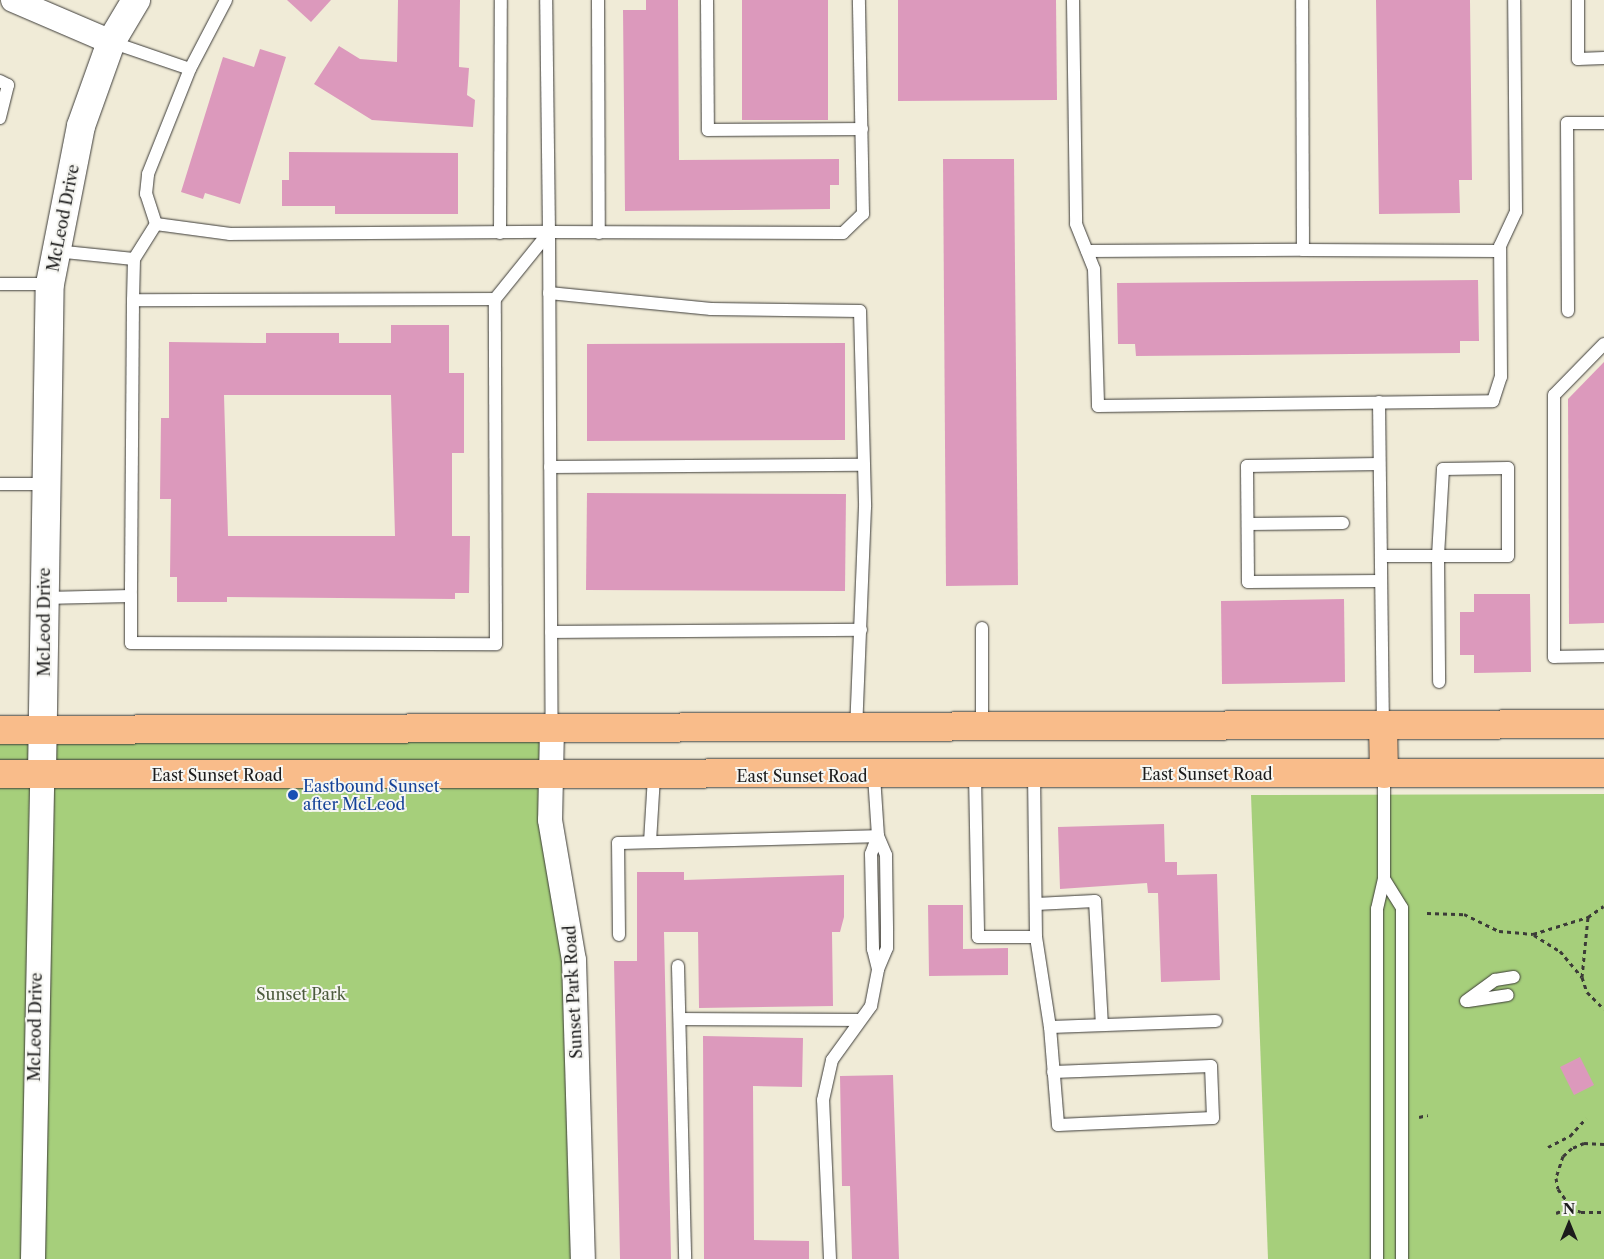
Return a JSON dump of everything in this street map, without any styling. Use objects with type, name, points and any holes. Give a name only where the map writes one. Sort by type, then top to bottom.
[{"type":"main road","points":[[0,730],[1604,724]]},
{"type":"main road","points":[[1383,725],[1384,774]]},
{"type":"main road","name":"East Sunset Road","points":[[0,774],[874,776],[1604,773]]},
{"type":"street","points":[[13,0],[111,42]]},
{"type":"street","name":"McLeod Drive","points":[[33,1259],[43,730],[45,484],[50,284],[55,251],[82,126],[111,42],[136,0]]},
{"type":"street","name":"Sunset Park Road","points":[[552,728],[550,820],[574,960],[583,1259]]},
{"type":"lane","points":[[226,0],[190,69],[148,174],[146,194],[156,224],[134,260],[131,643],[496,644],[495,299],[549,232]]},
{"type":"lane","points":[[500,233],[501,0]]},
{"type":"lane","points":[[546,0],[550,293],[552,728]]},
{"type":"lane","points":[[598,0],[600,233]]},
{"type":"lane","points":[[707,0],[708,130],[862,129]]},
{"type":"lane","points":[[156,224],[230,234],[843,233],[863,214],[859,0]]},
{"type":"lane","points":[[1073,0],[1076,224],[1094,269],[1098,406],[1493,400],[1501,377],[1500,251],[1516,212],[1514,0]]},
{"type":"lane","points":[[1302,0],[1303,250]]},
{"type":"lane","points":[[1578,0],[1578,59],[1604,58]]},
{"type":"lane","points":[[111,42],[190,69]]},
{"type":"lane","points":[[0,80],[8,85],[0,118]]},
{"type":"lane","points":[[1568,311],[1567,123],[1604,123]]},
{"type":"lane","points":[[55,251],[134,260]]},
{"type":"lane","points":[[1087,251],[1500,251]]},
{"type":"lane","points":[[0,284],[50,284]]},
{"type":"lane","points":[[550,293],[711,309],[860,311],[864,465],[861,630],[856,727]]},
{"type":"lane","points":[[133,300],[495,299]]},
{"type":"lane","points":[[1604,344],[1554,395],[1554,657],[1604,656]]},
{"type":"lane","points":[[1378,402],[1383,725]]},
{"type":"lane","points":[[1379,464],[1247,466],[1248,582],[1381,581]]},
{"type":"lane","points":[[550,467],[864,465]]},
{"type":"lane","points":[[1381,556],[1438,556],[1508,556],[1508,468],[1443,469],[1438,556],[1439,682]]},
{"type":"lane","points":[[0,484],[45,484]]},
{"type":"lane","points":[[1248,524],[1343,523]]},
{"type":"lane","points":[[44,598],[131,596]]},
{"type":"lane","points":[[982,628],[982,726]]},
{"type":"lane","points":[[551,632],[861,630]]},
{"type":"lane","points":[[1377,1259],[1377,909],[1384,879],[1384,774]]},
{"type":"lane","points":[[975,775],[978,937],[1036,937]]},
{"type":"lane","points":[[1034,775],[1036,937],[1050,1027],[1053,1072],[1058,1125],[1213,1118],[1211,1066],[1053,1072]]},
{"type":"lane","points":[[650,842],[654,776]]},
{"type":"lane","points":[[830,1259],[823,1100],[832,1060],[859,1020],[871,1006],[878,969],[887,948],[886,855],[878,836],[874,776]]},
{"type":"lane","points":[[620,935],[618,843],[878,836]]},
{"type":"lane","points":[[878,836],[871,854],[872,913],[878,969]]},
{"type":"lane","points":[[1384,879],[1402,908],[1402,1259]]},
{"type":"lane","points":[[872,880],[886,880]]},
{"type":"lane","points":[[1036,904],[1095,901],[1102,1025]]},
{"type":"lane","points":[[872,913],[887,913]]},
{"type":"lane","points":[[678,966],[685,1259]]},
{"type":"lane","points":[[1508,995],[1466,1001],[1495,980],[1514,977]]},
{"type":"lane","points":[[680,1018],[859,1020]]},
{"type":"lane","points":[[1050,1027],[1216,1021]]},
{"type":"path","points":[[1427,913],[1464,914],[1499,931],[1533,934],[1588,917],[1604,906]]},
{"type":"path","points":[[1582,977],[1588,917]]},
{"type":"path","points":[[1533,934],[1560,951],[1582,977],[1587,992],[1604,1009]]},
{"type":"path","points":[[1548,1147],[1570,1136],[1586,1118]]},
{"type":"path","points":[[1604,1144],[1584,1143],[1560,1162],[1558,1189],[1571,1207],[1581,1212],[1604,1212]]},
{"type":"path","points":[[1556,1213],[1571,1207]]},
{"type":"green space","name":"Sunset Park","points":[[552,728],[567,909],[583,1259],[0,1259],[0,730]]},
{"type":"green space","points":[[1604,794],[1604,1259],[1268,1259],[1251,795]]},
{"type":"building","points":[[287,0],[331,0],[311,22]]},
{"type":"building","points":[[398,0],[460,0],[459,67],[469,68],[467,95],[475,100],[473,127],[372,120],[314,84],[339,46],[360,59],[397,62]]},
{"type":"building","points":[[646,0],[678,0],[679,160],[839,159],[839,185],[830,185],[830,209],[625,211],[623,10],[646,10]]},
{"type":"building","points":[[742,0],[828,0],[828,120],[742,120]]},
{"type":"building","points":[[898,0],[1056,0],[1057,100],[898,101]]},
{"type":"building","points":[[1376,0],[1470,0],[1472,180],[1459,180],[1460,213],[1379,214]]},
{"type":"building","points":[[260,49],[286,57],[240,204],[205,193],[203,199],[181,192],[223,57],[254,67]]},
{"type":"building","points":[[289,152],[458,153],[458,214],[335,214],[335,206],[282,206],[282,180],[289,180]]},
{"type":"building","points":[[943,159],[1014,159],[1018,585],[946,586]]},
{"type":"building","points":[[1478,280],[1479,341],[1460,341],[1460,353],[1136,356],[1135,344],[1118,344],[1117,283]]},
{"type":"building","points":[[391,325],[449,325],[449,373],[464,373],[464,453],[452,453],[452,536],[470,536],[469,593],[455,593],[455,599],[227,597],[227,602],[177,602],[177,577],[170,577],[171,499],[160,499],[161,418],[169,418],[169,342],[266,343],[266,333],[339,333],[339,343],[391,343]],"holes":[[[224,395],[391,395],[395,536],[228,536]]]},
{"type":"building","points":[[845,343],[845,440],[587,441],[587,344]]},
{"type":"building","points":[[1604,362],[1604,623],[1569,624],[1568,399]]},
{"type":"building","points":[[587,493],[846,494],[845,591],[586,590]]},
{"type":"building","points":[[1474,594],[1530,594],[1531,672],[1474,673],[1474,655],[1460,655],[1460,612],[1474,612]]},
{"type":"building","points":[[1344,599],[1345,682],[1222,684],[1221,601]]},
{"type":"building","points":[[1164,824],[1165,862],[1177,862],[1177,875],[1217,874],[1220,980],[1161,982],[1158,893],[1148,893],[1147,883],[1060,889],[1058,827]]},
{"type":"building","points":[[637,872],[684,872],[684,880],[844,875],[844,917],[840,932],[832,932],[833,1006],[699,1008],[698,932],[664,932],[671,1259],[620,1259],[614,961],[637,961]]},
{"type":"building","points":[[928,905],[963,905],[963,949],[1008,948],[1008,975],[929,976]]},
{"type":"building","points":[[703,1036],[803,1038],[802,1087],[753,1086],[754,1240],[809,1241],[809,1259],[704,1259]]},
{"type":"building","points":[[1580,1057],[1594,1085],[1574,1095],[1560,1067]]},
{"type":"building","points":[[893,1075],[899,1259],[852,1259],[850,1186],[842,1186],[840,1076]]},
{"type":"place","name":"Eastbound Sunset after McLeod","points":[[293,795]]}]
